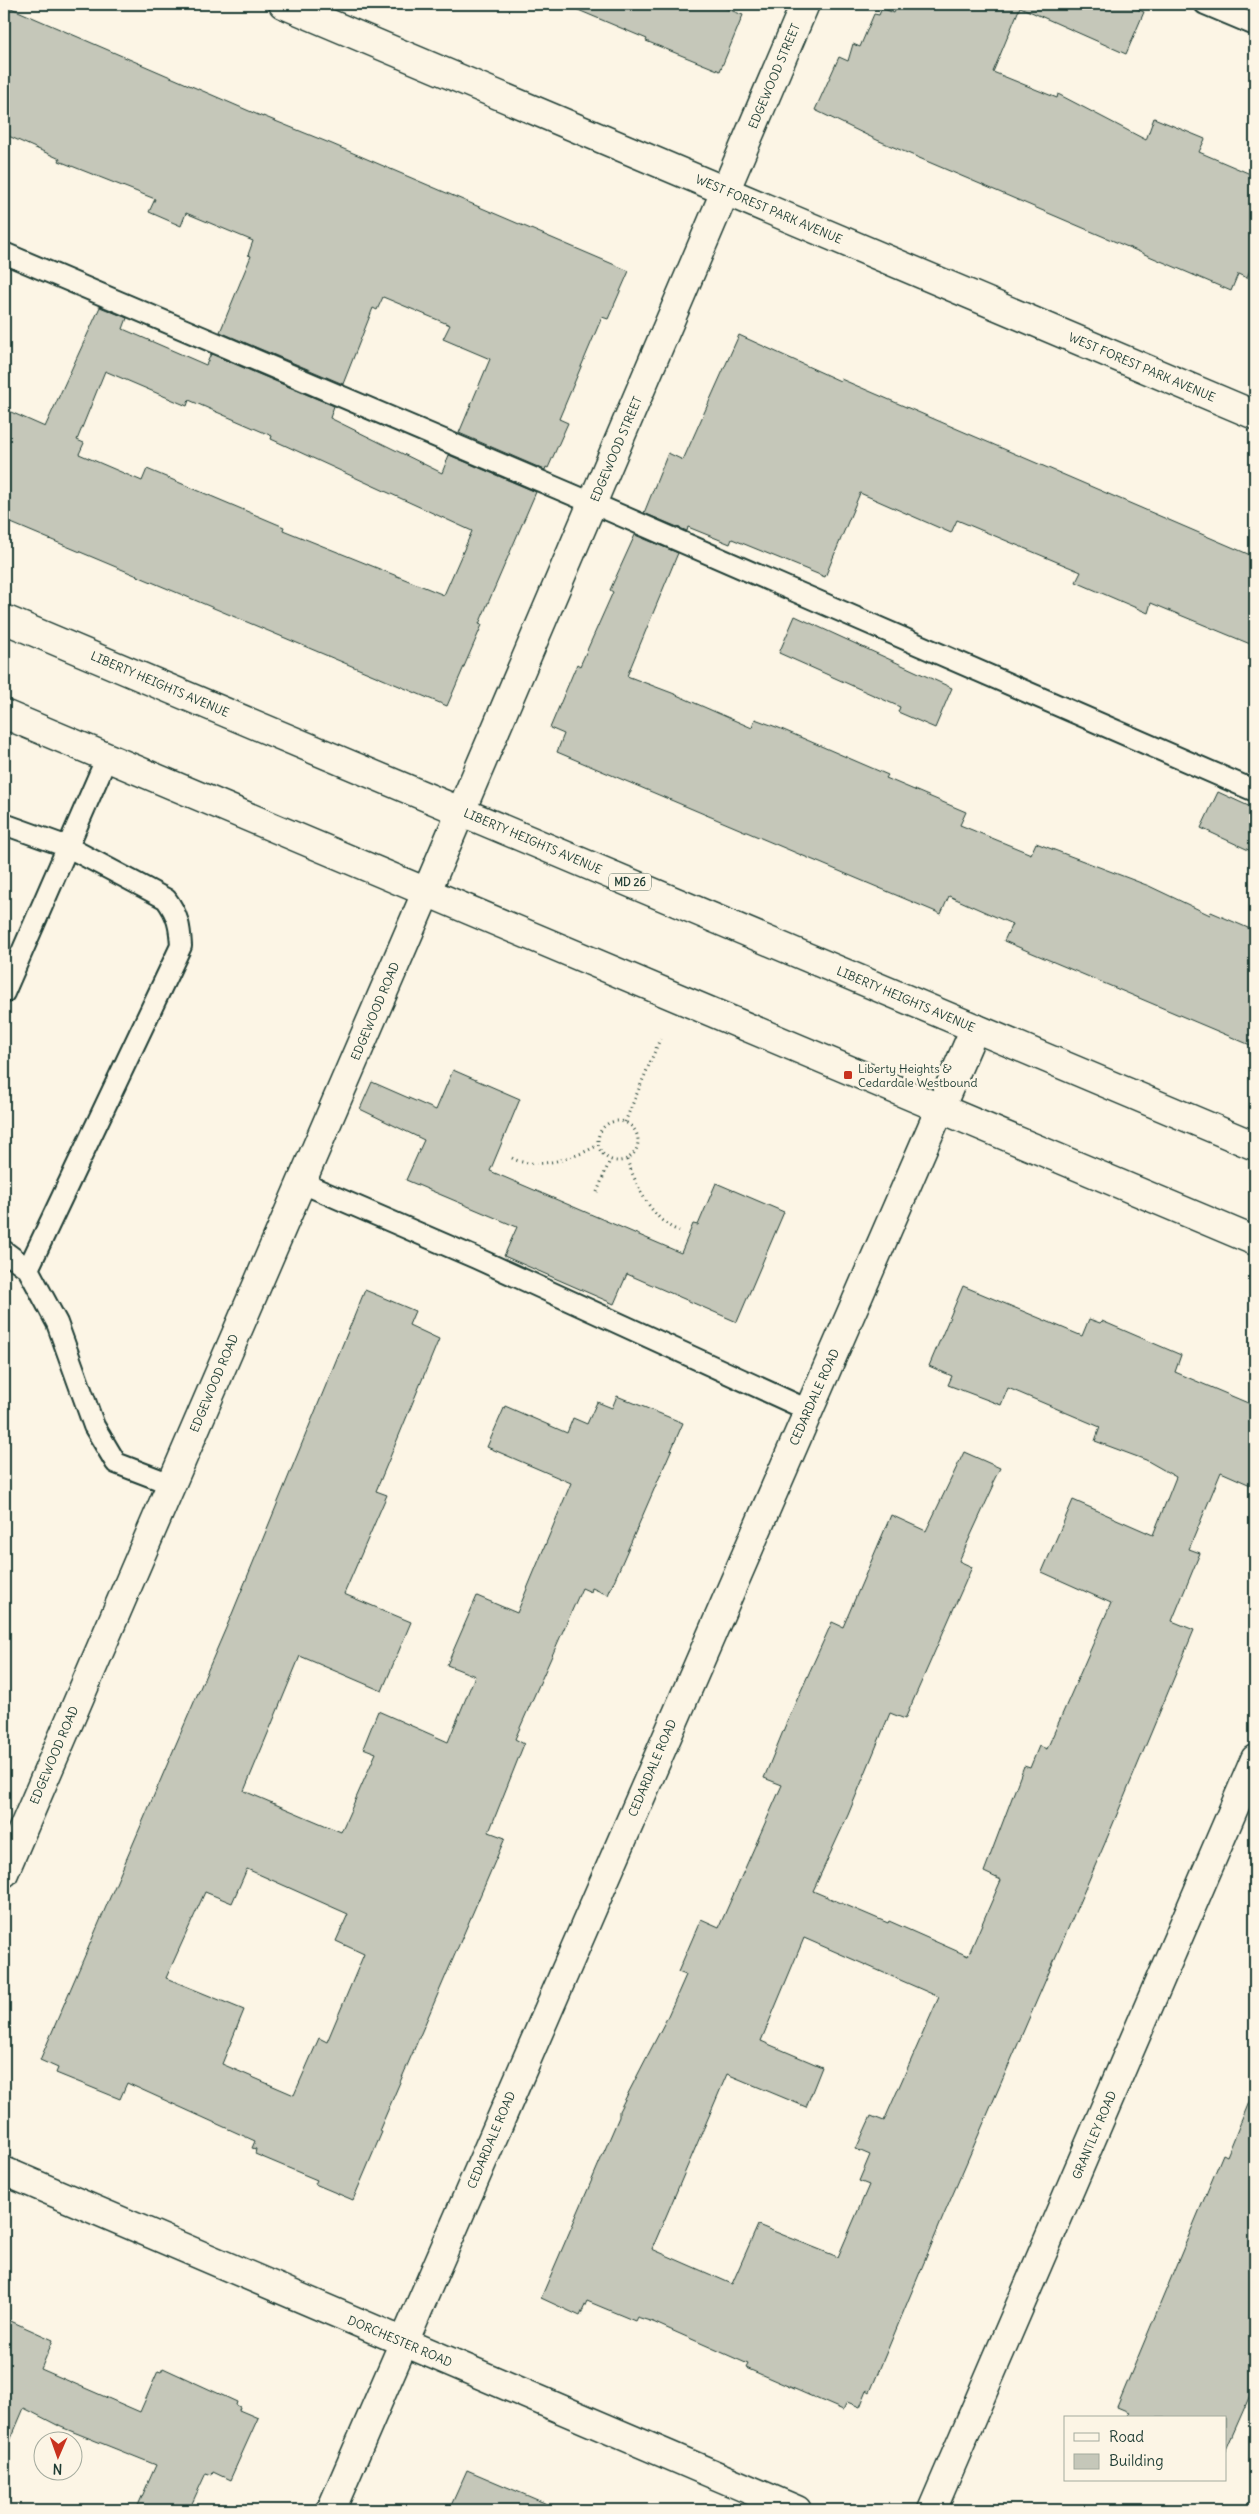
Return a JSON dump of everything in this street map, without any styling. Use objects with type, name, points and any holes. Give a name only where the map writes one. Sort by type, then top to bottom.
[{"type":"street","name":"WEST FOREST PARK AVENUE","points":[[283,4],[1255,415]]},
{"type":"street","name":"EDGEWOOD STREET","points":[[426,893],[805,4]]},
{"type":"street","name":"LIBERTY HEIGHTS AVENUE","points":[[4,619],[1255,1146]]},
{"type":"street","points":[[4,714],[1255,1241]]},
{"type":"street","name":"EDGEWOOD ROAD","points":[[4,1873],[426,893]]},
{"type":"street","name":"CEDARDALE ROAD","points":[[331,2510],[975,1028]]},
{"type":"street","name":"GRANTLEY ROAD","points":[[932,2510],[1255,1759]]},
{"type":"street","name":"DORCHESTER ROAD","points":[[4,2171],[797,2510]]},
{"type":"lane","points":[[1205,4],[1255,25]]},
{"type":"lane","points":[[4,253],[592,503],[1255,791]]},
{"type":"lane","points":[[4,992],[107,758]]},
{"type":"lane","points":[[4,824],[68,847],[166,899],[176,913],[180,927],[181,946],[28,1269]]},
{"type":"lane","points":[[300,1182],[476,1258],[808,1410]]},
{"type":"lane","points":[[4,1251],[28,1269],[57,1322],[94,1426],[116,1463],[171,1484]]},
{"type":"path","points":[[626,1122],[660,1039]]},
{"type":"path","points":[[512,1158],[524,1163],[563,1160],[583,1154],[598,1145],[603,1126],[615,1121],[626,1122],[634,1127],[639,1140],[635,1154],[627,1160],[617,1162],[605,1157],[598,1145]]},
{"type":"path","points":[[597,1192],[610,1160]]},
{"type":"path","points":[[627,1160],[646,1200],[661,1220],[669,1227],[678,1231]]},
{"type":"building","points":[[564,4],[715,4],[743,15],[720,71],[646,41],[647,39]]},
{"type":"building","points":[[898,4],[1126,4],[1144,12],[1126,54],[1020,7],[993,72],[1057,98],[1058,94],[1146,140],[1154,118],[1205,139],[1199,152],[1255,176],[1255,257],[1247,278],[1238,274],[1231,291],[877,140],[815,110],[839,57],[848,61],[853,44],[860,47],[874,14],[879,15],[882,8],[894,13]]},
{"type":"building","points":[[4,5],[263,117],[332,144],[629,271],[608,319],[602,317],[559,419],[568,423],[548,468],[546,467],[545,470],[459,433],[490,359],[443,339],[450,325],[383,297],[377,310],[373,308],[343,384],[220,332],[251,256],[248,255],[253,241],[186,213],[181,226],[149,212],[155,199],[59,161],[60,159],[4,134]]},
{"type":"building","points":[[100,307],[127,318],[123,329],[206,365],[211,354],[334,406],[330,418],[442,473],[449,455],[536,492],[479,624],[482,625],[447,706],[4,520],[4,409],[45,427]],"holes":[[[105,371],[187,406],[189,400],[272,436],[271,439],[472,531],[444,595],[283,530],[284,527],[147,469],[142,481],[79,454],[84,443],[77,440]]]},
{"type":"building","points":[[739,335],[840,381],[841,379],[1255,557],[1255,646],[1151,603],[1148,613],[1076,582],[1081,572],[957,520],[951,533],[860,493],[825,577],[732,539],[730,544],[688,527],[687,531],[644,513],[668,453],[683,460]]},
{"type":"building","points":[[635,535],[678,553],[627,676],[672,693],[752,728],[755,719],[779,728],[888,775],[886,778],[966,812],[960,825],[1031,854],[1036,843],[1149,886],[1210,915],[1211,912],[1255,931],[1255,1047],[1004,941],[1012,924],[949,896],[941,914],[557,752],[564,734],[550,728],[577,664],[580,666],[613,592],[610,590]]},
{"type":"building","points":[[795,616],[952,688],[935,728],[898,712],[900,707],[779,653]]},
{"type":"building","points":[[1218,792],[1255,809],[1255,853],[1201,828]]},
{"type":"building","points":[[453,1070],[520,1099],[490,1171],[681,1253],[693,1224],[698,1225],[716,1183],[784,1212],[737,1322],[627,1274],[614,1304],[504,1256],[517,1227],[406,1180],[424,1140],[360,1109],[372,1082],[436,1110]]},
{"type":"building","points":[[963,1286],[1082,1336],[1089,1319],[1100,1323],[1102,1321],[1181,1355],[1175,1372],[1255,1406],[1255,1487],[1221,1472],[1189,1549],[1200,1553],[1172,1621],[1194,1630],[870,2392],[867,2390],[860,2407],[847,2402],[843,2410],[746,2368],[748,2364],[653,2322],[637,2317],[635,2321],[587,2301],[580,2316],[541,2298],[619,2117],[619,2111],[667,2018],[686,1975],[678,1972],[701,1919],[719,1927],[782,1785],[764,1778],[786,1724],[832,1622],[843,1627],[891,1515],[926,1531],[964,1452],[1000,1468],[959,1561],[972,1567],[905,1719],[890,1713],[848,1815],[813,1891],[888,1923],[889,1921],[968,1956],[1001,1880],[984,1872],[1024,1766],[1030,1768],[1039,1746],[1047,1749],[1111,1603],[1042,1572],[1073,1500],[1153,1535],[1176,1477],[1146,1460],[1095,1441],[1100,1427],[1008,1388],[1001,1405],[948,1385],[952,1376],[929,1366]],"holes":[[[804,1938],[939,1997],[884,2121],[871,2116],[856,2149],[870,2155],[859,2181],[869,2185],[838,2257],[758,2225],[732,2284],[652,2249],[727,2074],[806,2107],[822,2067],[761,2041]]]},
{"type":"building","points":[[365,1290],[415,1311],[409,1325],[439,1339],[376,1491],[387,1495],[344,1594],[411,1622],[382,1691],[300,1656],[244,1791],[341,1832],[376,1753],[363,1748],[378,1711],[448,1742],[475,1676],[447,1665],[477,1596],[517,1613],[571,1483],[487,1447],[505,1406],[567,1433],[573,1418],[587,1424],[597,1402],[612,1408],[617,1396],[683,1423],[608,1595],[592,1588],[591,1592],[582,1588],[515,1739],[524,1744],[489,1832],[505,1838],[379,2131],[382,2132],[353,2200],[315,2184],[317,2180],[255,2154],[256,2149],[252,2148],[255,2141],[127,2083],[120,2099],[56,2073],[58,2068],[40,2060],[232,1614]],"holes":[[[247,1869],[348,1914],[336,1941],[364,1954],[327,2042],[319,2038],[294,2095],[222,2064],[244,2010],[166,1978],[205,1892],[232,1903]]]},
{"type":"building","points":[[1254,2090],[1255,2384],[1226,2450],[1226,2416],[1127,2416],[1129,2412],[1117,2407],[1223,2154],[1227,2156]]},
{"type":"building","points":[[4,2318],[53,2340],[41,2369],[140,2412],[158,2371],[161,2372],[163,2368],[237,2402],[236,2405],[240,2407],[239,2410],[258,2418],[230,2480],[213,2472],[212,2475],[206,2473],[189,2510],[136,2510],[156,2465],[82,2435],[82,2432],[74,2432],[61,2427],[24,2408],[4,2455]]},
{"type":"building","points":[[467,2470],[561,2510],[449,2510]]},
{"type":"place","name":"Liberty Heights & Cedardale Westbound","points":[[848,1075]]}]
